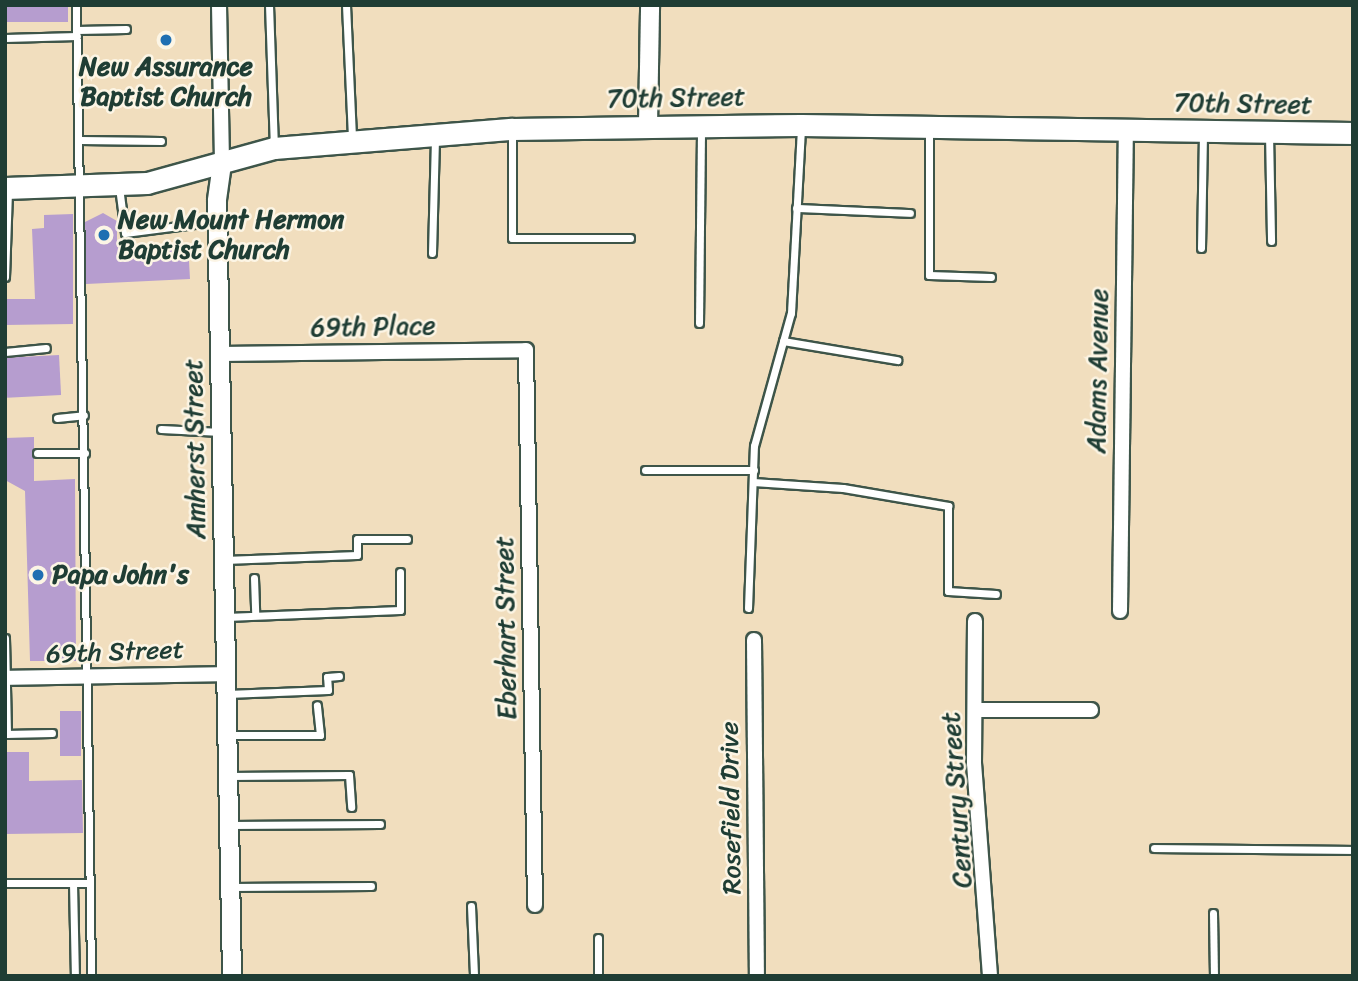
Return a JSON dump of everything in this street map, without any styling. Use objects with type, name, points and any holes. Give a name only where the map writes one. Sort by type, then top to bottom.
[{"type":"main road","name":"70th Street","points":[[6,188],[119,185],[222,164],[274,148],[352,139],[512,129],[648,125],[801,125],[1353,133]]},
{"type":"street","name":"Amherst Street","points":[[219,5],[222,164],[218,221],[232,976]]},
{"type":"street","points":[[648,125],[650,5]]},
{"type":"street","name":"Adams Avenue","points":[[1120,611],[1126,131]]},
{"type":"street","name":"69th Place","points":[[220,354],[526,350]]},
{"type":"street","name":"Eberhart Street","points":[[526,350],[535,905]]},
{"type":"street","name":"Century Street","points":[[975,621],[975,710],[990,976]]},
{"type":"street","name":"Rosefield Drive","points":[[754,640],[757,976]]},
{"type":"street","name":"69th Street","points":[[6,678],[88,679],[226,674]]},
{"type":"street","points":[[975,710],[1091,710]]},
{"type":"lane","points":[[76,5],[81,187],[91,976]]},
{"type":"lane","points":[[269,5],[274,148]]},
{"type":"lane","points":[[346,5],[352,139]]},
{"type":"lane","points":[[5,38],[126,29]]},
{"type":"lane","points":[[699,323],[701,125]]},
{"type":"lane","points":[[748,608],[754,470],[791,313],[801,125]]},
{"type":"lane","points":[[929,128],[929,275],[991,277]]},
{"type":"lane","points":[[512,129],[512,238],[630,237]]},
{"type":"lane","points":[[1201,248],[1203,132]]},
{"type":"lane","points":[[1269,132],[1270,241]]},
{"type":"lane","points":[[432,253],[436,133]]},
{"type":"lane","points":[[80,140],[161,141]]},
{"type":"lane","points":[[119,185],[125,233],[218,221]]},
{"type":"lane","points":[[5,278],[6,188]]},
{"type":"lane","points":[[796,208],[909,213]]},
{"type":"lane","points":[[783,341],[897,360]]},
{"type":"lane","points":[[5,352],[46,348]]},
{"type":"lane","points":[[57,418],[84,415]]},
{"type":"lane","points":[[161,429],[222,432]]},
{"type":"lane","points":[[37,453],[85,453]]},
{"type":"lane","points":[[645,470],[754,470]]},
{"type":"lane","points":[[753,482],[843,488],[948,506],[948,591],[996,594]]},
{"type":"lane","points":[[224,560],[357,555],[357,539],[407,539]]},
{"type":"lane","points":[[225,617],[400,610],[400,572]]},
{"type":"lane","points":[[254,578],[255,614]]},
{"type":"lane","points":[[5,638],[6,734],[52,733]]},
{"type":"lane","points":[[226,694],[328,690],[327,677],[339,676]]},
{"type":"lane","points":[[227,735],[320,735],[317,705]]},
{"type":"lane","points":[[228,776],[349,775],[351,807]]},
{"type":"lane","points":[[229,825],[380,824]]},
{"type":"lane","points":[[1154,848],[1353,850]]},
{"type":"lane","points":[[5,883],[90,883]]},
{"type":"lane","points":[[73,883],[75,976]]},
{"type":"lane","points":[[230,887],[371,886]]},
{"type":"lane","points":[[471,906],[474,976]]},
{"type":"lane","points":[[1213,913],[1214,976]]},
{"type":"lane","points":[[598,939],[598,976]]},
{"type":"building","points":[[5,7],[68,7],[68,22],[5,22]]},
{"type":"building","points":[[103,213],[117,221],[117,247],[188,243],[190,279],[86,284],[85,222]]},
{"type":"building","points":[[73,214],[73,324],[5,325],[5,299],[35,299],[32,229],[44,228],[44,215]]},
{"type":"building","points":[[59,355],[61,395],[7,398],[5,358]]},
{"type":"building","points":[[34,437],[34,481],[75,479],[76,661],[30,661],[25,491],[5,480],[5,438]]},
{"type":"building","points":[[60,711],[81,711],[81,756],[60,756]]},
{"type":"building","points":[[5,752],[29,752],[29,781],[82,780],[83,833],[5,834]]},
{"type":"place","name":"New Assurance Baptist Church","points":[[166,40]]},
{"type":"place","name":"New Mount Hermon Baptist Church","points":[[104,235]]},
{"type":"place","name":"Papa John's","points":[[38,575]]}]
